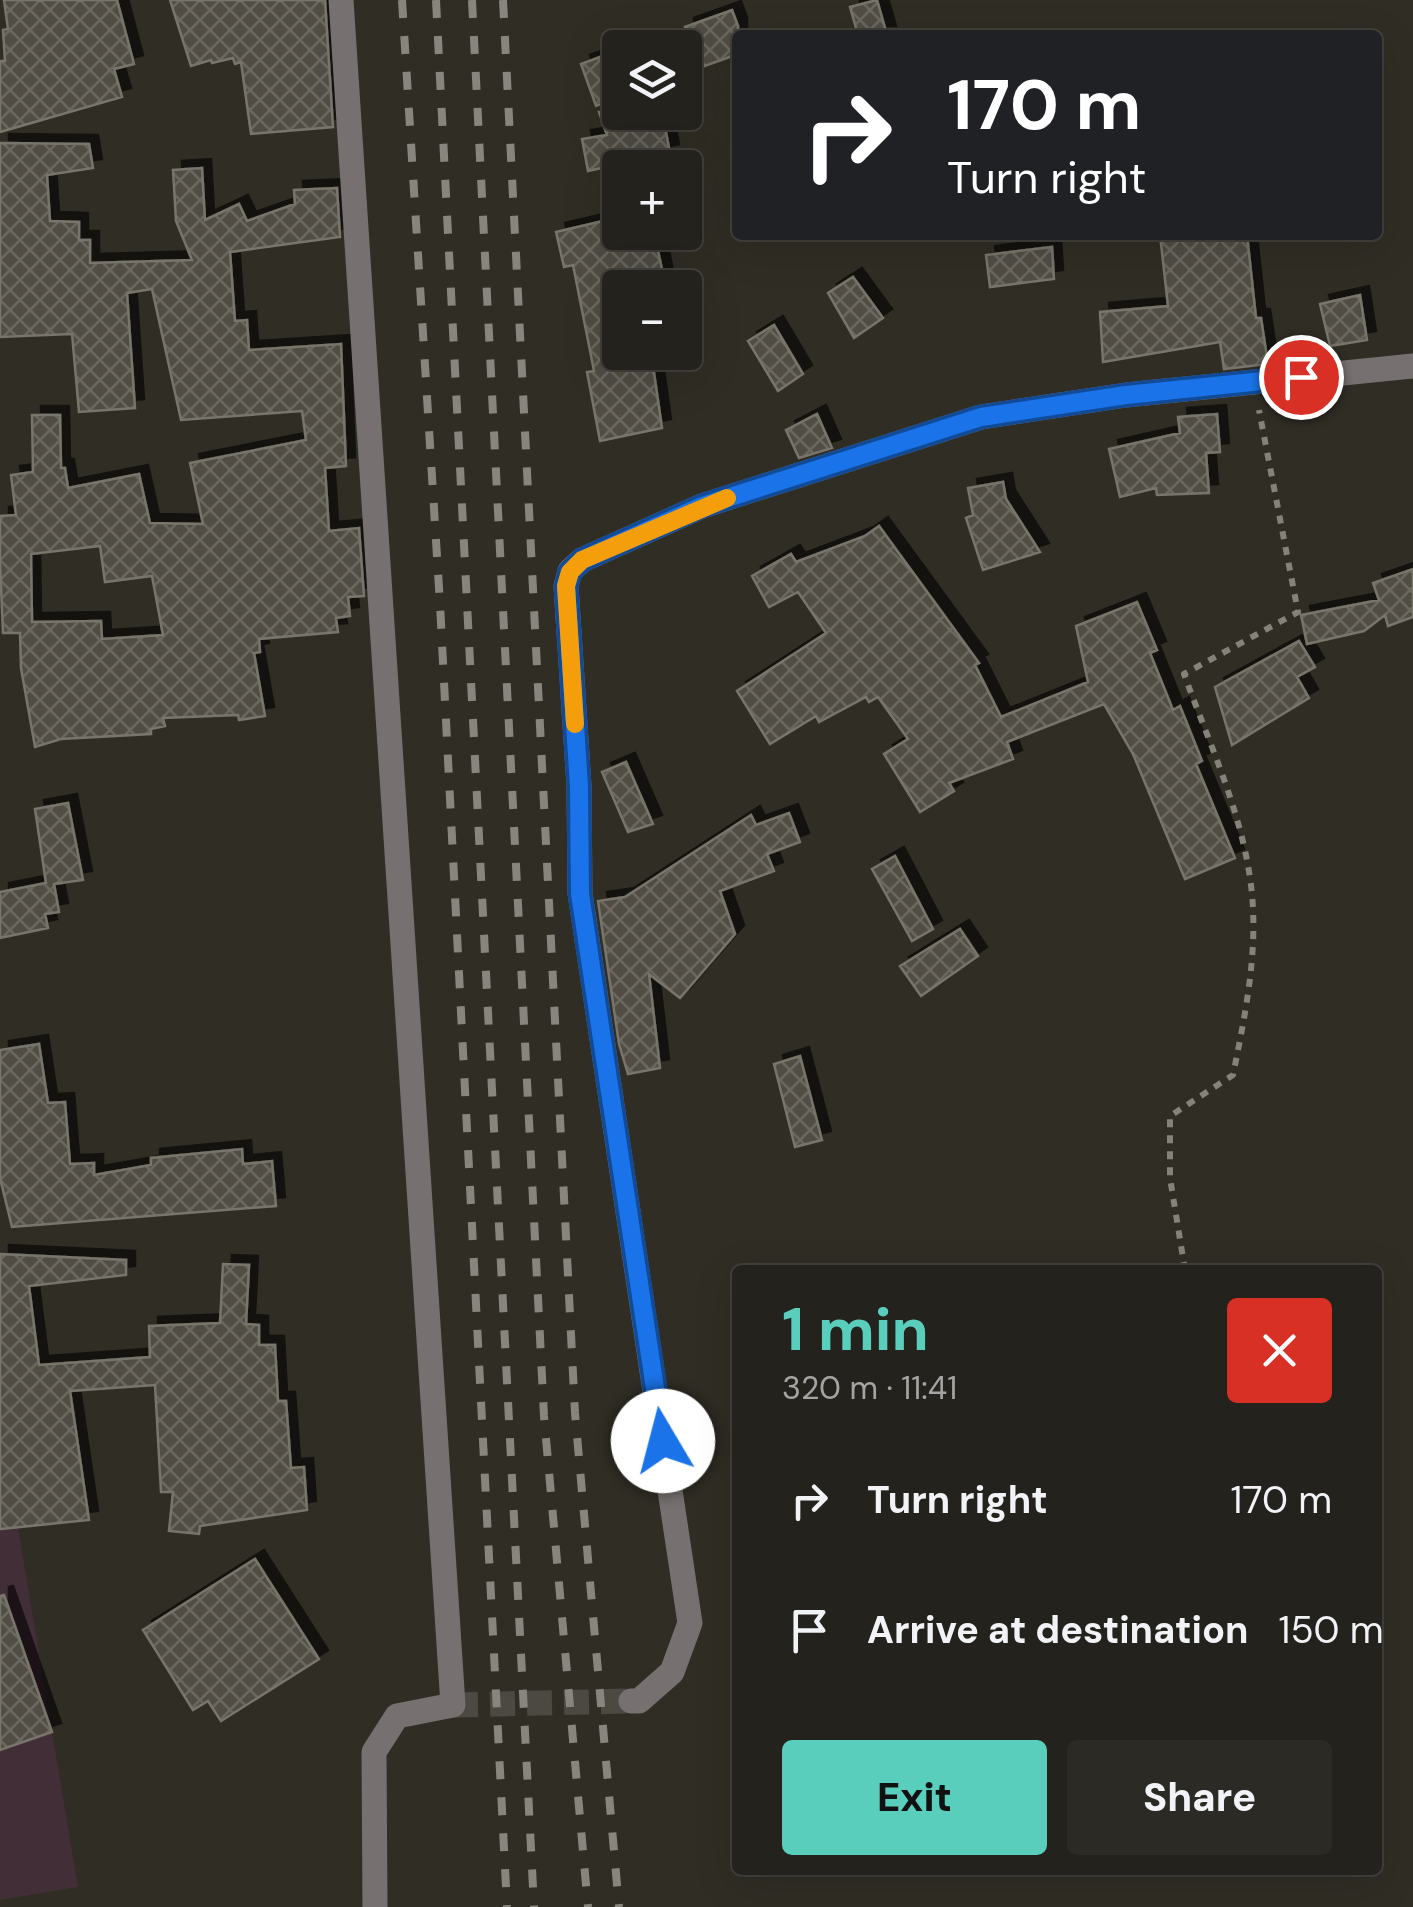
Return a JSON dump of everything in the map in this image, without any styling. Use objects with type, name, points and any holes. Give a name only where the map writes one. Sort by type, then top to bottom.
[{"type":"street","points":[[341,0],[453,1705],[398,1716],[374,1752],[375,1907]]},
{"type":"street","points":[[632,1701],[639,1701],[672,1672],[690,1623],[580,894],[579,786],[566,586],[570,572],[582,560],[702,506],[981,417],[1413,366]]},
{"type":"path","points":[[1184,1265],[1170,1178],[1170,1116],[1232,1075],[1252,958],[1250,881],[1240,829],[1184,674],[1298,612],[1255,382]]},
{"type":"shaded area","points":[[0,1419],[78,1887],[0,1900]]},
{"type":"building","points":[[4,0],[117,0],[134,64],[114,69],[122,97],[0,132],[0,61],[5,61],[3,30],[8,29]]},
{"type":"building","points":[[170,0],[325,0],[333,127],[251,134],[241,62],[235,64],[233,58],[191,66]]},
{"type":"building","points":[[877,0],[886,30],[857,30],[850,7]]},
{"type":"building","points":[[732,10],[738,30],[732,30],[732,56],[702,67],[702,30],[685,30]]},
{"type":"building","points":[[602,56],[602,104],[596,106],[581,64]]},
{"type":"building","points":[[605,130],[666,130],[669,150],[602,150],[602,168],[588,171],[582,139],[607,135]]},
{"type":"building","points":[[0,143],[89,144],[93,168],[47,175],[50,221],[79,222],[79,240],[90,240],[90,263],[192,260],[176,221],[173,170],[202,168],[205,220],[239,204],[247,221],[295,204],[294,190],[337,188],[340,237],[230,252],[235,321],[247,320],[249,350],[341,344],[346,466],[325,468],[329,531],[359,528],[364,596],[348,597],[350,616],[336,618],[338,632],[259,639],[260,652],[254,653],[265,716],[239,720],[238,715],[163,718],[165,726],[151,729],[151,734],[61,739],[35,747],[21,668],[20,633],[3,633],[0,563],[0,516],[16,515],[11,475],[33,472],[32,415],[60,415],[61,468],[65,468],[68,488],[139,474],[150,523],[203,524],[190,463],[306,440],[302,411],[181,420],[152,289],[127,293],[135,408],[79,412],[72,334],[0,337]],"holes":[[[100,546],[105,582],[152,576],[163,635],[102,639],[101,621],[32,622],[31,554]]]},
{"type":"building","points":[[602,221],[602,250],[658,250],[662,270],[602,270],[602,370],[654,370],[662,428],[600,441],[587,372],[594,371],[573,265],[564,267],[556,232]]},
{"type":"building","points":[[1161,240],[1248,240],[1256,318],[1261,318],[1268,364],[1224,369],[1220,342],[1103,362],[1100,312],[1168,306]]},
{"type":"building","points":[[1052,247],[1054,279],[990,287],[986,255]]},
{"type":"building","points":[[853,277],[883,318],[854,338],[828,293]]},
{"type":"building","points":[[1360,295],[1367,340],[1330,346],[1320,304]]},
{"type":"building","points":[[774,325],[803,374],[778,391],[748,341]]},
{"type":"building","points":[[817,414],[832,448],[799,458],[786,430]]},
{"type":"building","points":[[1217,414],[1220,452],[1206,453],[1209,493],[1157,495],[1156,488],[1120,497],[1109,449],[1180,433],[1178,417]]},
{"type":"building","points":[[1003,482],[1006,499],[1040,552],[983,570],[966,518],[973,515],[968,488]]},
{"type":"building","points":[[879,526],[979,663],[975,665],[1001,717],[1088,682],[1076,626],[1137,602],[1157,650],[1150,653],[1173,710],[1180,706],[1202,761],[1196,764],[1235,858],[1185,879],[1133,754],[1104,704],[1007,742],[1013,759],[949,783],[954,791],[920,812],[884,754],[908,739],[878,697],[869,702],[866,697],[819,722],[816,716],[770,744],[737,691],[826,633],[798,592],[769,607],[752,576],[791,554],[796,562],[865,536]]},
{"type":"building","points":[[1413,569],[1413,617],[1388,626],[1385,615],[1364,631],[1307,644],[1301,615],[1379,600],[1373,583]]},
{"type":"building","points":[[1299,641],[1315,667],[1297,677],[1309,698],[1232,745],[1215,687]]},
{"type":"building","points":[[626,762],[653,824],[628,832],[602,772]]},
{"type":"building","points":[[68,803],[83,880],[54,884],[59,912],[45,914],[48,928],[0,938],[0,892],[46,883],[35,809]]},
{"type":"building","points":[[789,813],[800,842],[767,854],[774,871],[720,891],[735,934],[680,998],[649,974],[660,1068],[628,1074],[619,1044],[598,901],[625,897],[751,815],[756,825]]},
{"type":"building","points":[[895,856],[933,929],[912,941],[872,869]]},
{"type":"building","points":[[960,929],[978,956],[921,996],[900,966]]},
{"type":"building","points":[[39,1044],[48,1103],[65,1102],[70,1164],[94,1163],[94,1175],[151,1165],[151,1158],[242,1149],[243,1164],[272,1161],[276,1206],[12,1227],[0,1178],[0,1050]]},
{"type":"building","points":[[800,1056],[822,1140],[795,1147],[774,1064]]},
{"type":"building","points":[[0,1254],[126,1260],[126,1275],[29,1286],[39,1365],[150,1357],[149,1326],[220,1323],[223,1264],[249,1265],[246,1324],[259,1325],[259,1345],[275,1345],[278,1401],[286,1401],[291,1468],[304,1467],[307,1510],[200,1526],[199,1534],[169,1531],[173,1492],[161,1492],[155,1385],[70,1391],[89,1520],[0,1529]]},
{"type":"building","points":[[255,1559],[319,1659],[221,1721],[208,1701],[193,1710],[143,1630]]},
{"type":"building","points":[[4,1595],[52,1732],[0,1750],[0,1596]]},
{"type":"tunnel","points":[[453,1705],[631,1701]]},
{"type":"railway","points":[[402,0],[440,604],[507,1907]]},
{"type":"railway","points":[[436,0],[534,1907]]},
{"type":"railway","points":[[472,0],[544,1416],[588,1907]]},
{"type":"railway","points":[[503,0],[575,1413],[619,1907]]},
{"type":"slow traffic","points":[[575,724],[566,586],[570,572],[582,560],[727,498]]},
{"type":"route","points":[[663,1441],[580,894],[579,786],[566,586],[570,572],[582,560],[702,506],[981,417],[1126,395],[1301,377]]}]
